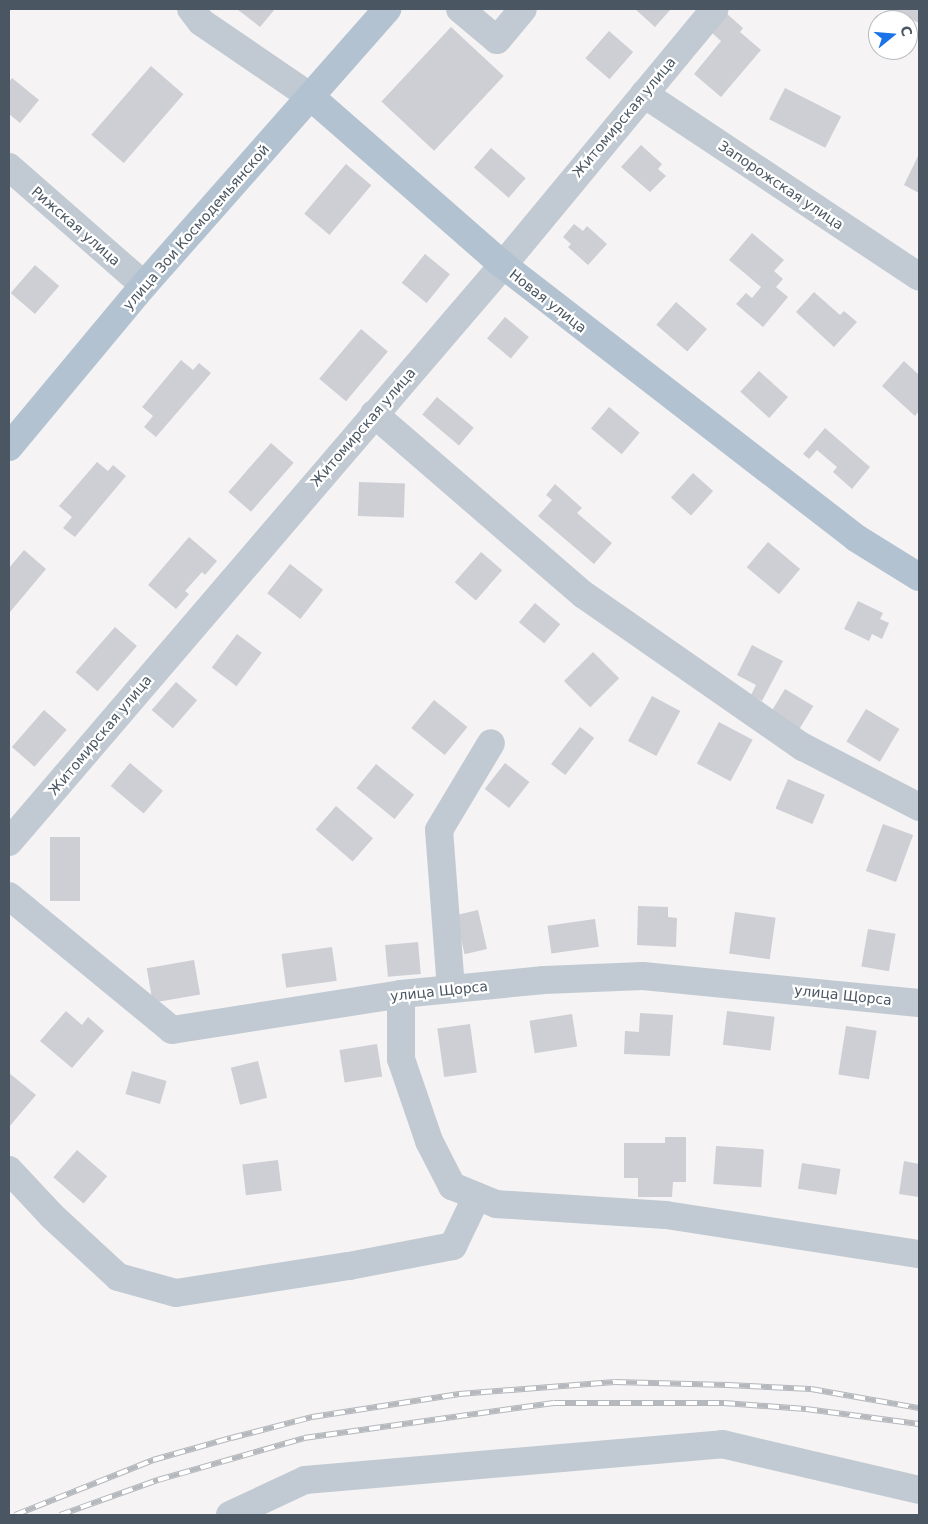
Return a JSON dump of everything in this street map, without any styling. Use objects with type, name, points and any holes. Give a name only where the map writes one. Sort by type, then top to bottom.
[{"type":"main road","name":"улица Зои Космодемьянской","points":[[11,439],[387,9]]},
{"type":"main road","name":"Новая улица","points":[[311,97],[503,265],[856,538],[919,577]]},
{"type":"street","name":"Новая улица","points":[[191,9],[201,22],[311,97]]},
{"type":"street","points":[[460,9],[498,40],[523,9]]},
{"type":"street","name":"Житомирская улица","points":[[9,842],[503,265],[715,9]]},
{"type":"street","name":"Запорожская улица","points":[[644,94],[919,277]]},
{"type":"street","name":"Рижская улица","points":[[9,167],[144,285]]},
{"type":"street","points":[[374,414],[584,595],[803,747],[919,807]]},
{"type":"street","points":[[452,989],[439,830],[491,743]]},
{"type":"street","name":"улица Щорса","points":[[9,896],[172,1030],[401,994],[544,980],[644,976],[919,1002]]},
{"type":"street","points":[[401,994],[401,1060],[429,1141],[452,1186],[496,1204],[666,1215],[919,1254]]},
{"type":"street","points":[[9,1170],[52,1216],[118,1277],[176,1293],[349,1266],[453,1246],[477,1196]]},
{"type":"street","points":[[230,1515],[304,1480],[722,1444],[919,1490]]},
{"type":"building","points":[[237,9],[275,9],[260,27]]},
{"type":"building","points":[[635,9],[671,9],[655,27]]},
{"type":"building","points":[[889,9],[919,9],[919,23],[918,10]]},
{"type":"building","points":[[726,13],[743,28],[740,32],[761,50],[721,97],[694,74],[721,41],[711,32]]},
{"type":"building","points":[[451,27],[504,76],[434,151],[381,102]]},
{"type":"building","points":[[609,31],[633,52],[610,79],[585,58]]},
{"type":"building","points":[[151,66],[183,94],[124,163],[91,135]]},
{"type":"building","points":[[12,78],[39,100],[20,123],[9,114],[9,82]]},
{"type":"building","points":[[785,88],[841,117],[825,148],[769,119]]},
{"type":"building","points":[[641,145],[662,164],[658,169],[666,176],[650,192],[621,167]]},
{"type":"building","points":[[491,148],[526,178],[509,198],[474,168]]},
{"type":"building","points":[[919,154],[919,193],[904,185]]},
{"type":"building","points":[[346,164],[371,185],[329,235],[304,214]]},
{"type":"building","points":[[574,224],[583,231],[587,226],[607,244],[588,265],[568,247],[571,244],[563,237]]},
{"type":"building","points":[[752,233],[784,260],[774,271],[783,279],[776,287],[788,297],[763,327],[736,304],[746,293],[752,298],[761,287],[729,260]]},
{"type":"building","points":[[425,254],[450,274],[427,303],[402,283]]},
{"type":"building","points":[[35,265],[59,286],[35,314],[11,293]]},
{"type":"building","points":[[814,292],[840,315],[844,311],[857,322],[834,347],[796,312]]},
{"type":"building","points":[[676,302],[707,329],[687,352],[656,325]]},
{"type":"building","points":[[505,317],[529,337],[511,358],[487,338]]},
{"type":"building","points":[[361,329],[388,351],[346,401],[319,379]]},
{"type":"building","points":[[181,360],[193,370],[199,363],[211,373],[156,437],[144,427],[153,416],[142,407]]},
{"type":"building","points":[[904,361],[919,375],[919,411],[915,416],[882,386]]},
{"type":"building","points":[[759,371],[788,397],[769,418],[740,392]]},
{"type":"building","points":[[437,397],[474,428],[459,445],[422,415]]},
{"type":"building","points":[[609,407],[640,433],[622,454],[591,428]]},
{"type":"building","points":[[825,428],[870,467],[852,489],[833,472],[837,467],[817,450],[809,459],[803,454]]},
{"type":"building","points":[[271,443],[294,463],[251,512],[228,492]]},
{"type":"building","points":[[97,462],[108,471],[113,465],[126,476],[75,537],[63,528],[72,517],[59,506]]},
{"type":"building","points":[[693,473],[713,491],[691,516],[671,498]]},
{"type":"building","points":[[359,482],[405,484],[404,518],[358,516]]},
{"type":"building","points":[[555,484],[582,508],[577,513],[612,543],[594,564],[538,516],[552,500],[546,495]]},
{"type":"building","points":[[189,537],[217,561],[205,575],[202,572],[185,591],[189,594],[176,609],[148,585]]},
{"type":"building","points":[[768,542],[800,569],[779,594],[747,567]]},
{"type":"building","points":[[24,550],[46,569],[10,612],[9,568]]},
{"type":"building","points":[[481,552],[502,570],[476,601],[455,582]]},
{"type":"building","points":[[290,564],[323,590],[300,619],[267,593]]},
{"type":"building","points":[[858,601],[883,613],[880,619],[889,623],[882,639],[872,634],[869,641],[844,629]]},
{"type":"building","points":[[535,603],[560,624],[544,643],[519,622]]},
{"type":"building","points":[[115,627],[137,646],[98,691],[76,672]]},
{"type":"building","points":[[237,634],[262,653],[236,686],[212,668]]},
{"type":"building","points":[[752,645],[783,661],[762,701],[751,695],[756,685],[737,675]]},
{"type":"building","points":[[593,652],[619,678],[590,707],[564,681]]},
{"type":"building","points":[[176,682],[197,700],[173,728],[152,710]]},
{"type":"building","points":[[785,689],[813,706],[798,731],[770,714]]},
{"type":"building","points":[[652,696],[680,711],[656,756],[628,741]]},
{"type":"building","points":[[434,700],[467,727],[445,755],[411,728]]},
{"type":"building","points":[[866,709],[899,729],[880,762],[846,742]]},
{"type":"building","points":[[44,710],[67,730],[34,767],[12,747]]},
{"type":"building","points":[[719,722],[753,740],[730,781],[697,763]]},
{"type":"building","points":[[580,727],[594,738],[565,775],[551,764]]},
{"type":"building","points":[[130,763],[163,791],[144,814],[111,786]]},
{"type":"building","points":[[505,763],[529,782],[509,808],[485,789]]},
{"type":"building","points":[[376,764],[414,795],[395,819],[356,788]]},
{"type":"building","points":[[788,779],[825,795],[812,824],[775,808]]},
{"type":"building","points":[[336,806],[373,838],[353,862],[316,829]]},
{"type":"building","points":[[883,824],[913,835],[896,882],[866,871]]},
{"type":"building","points":[[50,837],[80,837],[80,901],[50,901]]},
{"type":"building","points":[[638,906],[668,907],[668,917],[677,918],[676,947],[637,945]]},
{"type":"building","points":[[478,910],[487,949],[465,954],[456,915]]},
{"type":"building","points":[[735,912],[776,918],[770,959],[729,954]]},
{"type":"building","points":[[595,919],[599,947],[551,953],[547,926]]},
{"type":"building","points":[[868,929],[896,934],[889,971],[861,966]]},
{"type":"building","points":[[418,942],[421,974],[388,977],[385,945]]},
{"type":"building","points":[[332,947],[337,981],[286,988],[281,954]]},
{"type":"building","points":[[194,960],[200,994],[153,1003],[147,968]]},
{"type":"building","points":[[66,1011],[82,1025],[88,1017],[104,1031],[72,1068],[40,1041]]},
{"type":"building","points":[[727,1011],[775,1017],[770,1051],[723,1045]]},
{"type":"building","points":[[640,1013],[673,1015],[670,1056],[624,1054],[625,1031],[639,1032]]},
{"type":"building","points":[[572,1014],[577,1047],[535,1053],[530,1021]]},
{"type":"building","points":[[470,1024],[477,1073],[444,1077],[437,1029]]},
{"type":"building","points":[[846,1026],[877,1031],[869,1079],[838,1074]]},
{"type":"building","points":[[377,1044],[382,1077],[345,1083],[339,1050]]},
{"type":"building","points":[[258,1061],[267,1098],[240,1105],[231,1068]]},
{"type":"building","points":[[132,1071],[167,1081],[160,1104],[125,1094]]},
{"type":"building","points":[[9,1073],[36,1095],[9,1127]]},
{"type":"building","points":[[665,1137],[686,1137],[686,1182],[673,1182],[672,1197],[638,1197],[638,1178],[624,1178],[624,1143],[665,1143]]},
{"type":"building","points":[[716,1146],[764,1149],[761,1187],[713,1184]]},
{"type":"building","points":[[77,1150],[107,1176],[84,1203],[53,1177]]},
{"type":"building","points":[[278,1160],[282,1191],[246,1195],[242,1164]]},
{"type":"building","points":[[904,1161],[919,1164],[919,1197],[899,1194]]},
{"type":"building","points":[[802,1163],[841,1169],[836,1195],[798,1189]]},
{"type":"railway","points":[[15,1515],[153,1460],[231,1438],[312,1417],[459,1394],[615,1382],[728,1385],[811,1389],[919,1408]]},
{"type":"railway","points":[[60,1515],[158,1480],[304,1438],[554,1403],[724,1403],[806,1409],[919,1424]]}]
